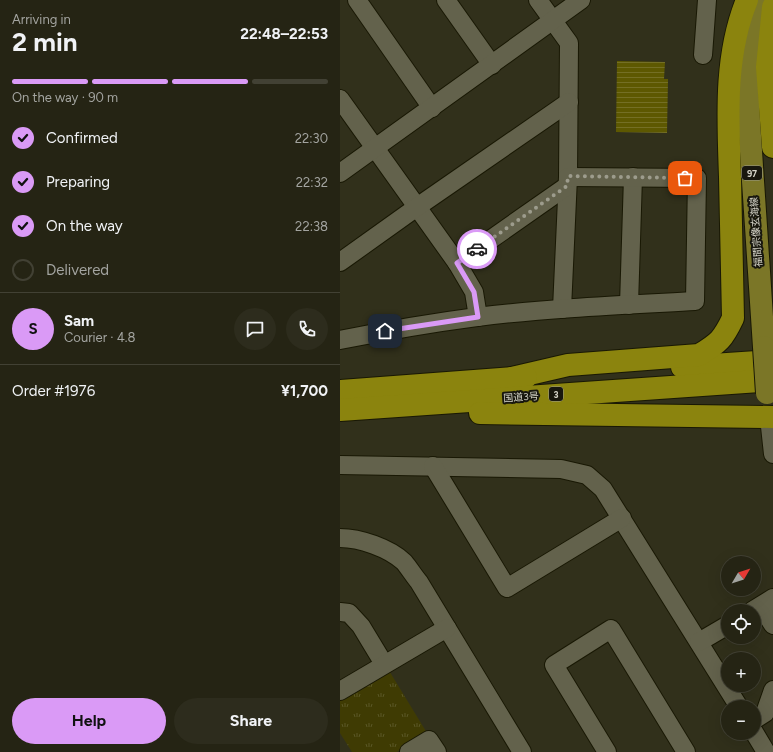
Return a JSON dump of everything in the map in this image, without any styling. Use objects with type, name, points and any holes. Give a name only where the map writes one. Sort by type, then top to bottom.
[{"type":"highway","points":[[512,378],[568,365],[699,355],[714,346],[725,335],[733,318],[728,101],[734,39],[746,0]]},
{"type":"highway","points":[[773,7],[767,67],[773,147]]},
{"type":"highway","name":"国道3号","points":[[340,391],[512,378],[769,354]]},
{"type":"highway","name":"国道3号","points":[[340,410],[770,386]]},
{"type":"highway","points":[[340,410],[771,423]]},
{"type":"main road","name":"福間宗像玄海線","points":[[760,0],[753,28],[747,76],[749,121],[769,354],[771,423]]},
{"type":"street","points":[[357,0],[432,108]]},
{"type":"street","points":[[446,0],[492,65]]},
{"type":"street","points":[[538,0],[569,43],[567,181],[562,309]]},
{"type":"street","points":[[340,174],[581,0]]},
{"type":"street","points":[[703,55],[707,0]]},
{"type":"street","points":[[340,99],[457,263],[474,292],[478,317]]},
{"type":"street","points":[[340,262],[568,102]]},
{"type":"street","points":[[630,304],[633,177]]},
{"type":"street","points":[[340,340],[385,331],[478,317],[562,309],[695,301],[698,178],[633,177],[567,181],[457,263]]},
{"type":"street","points":[[771,423],[773,454]]},
{"type":"street","points":[[340,465],[560,469],[587,475],[603,489],[735,700]]},
{"type":"street","points":[[433,466],[507,588],[622,518]]},
{"type":"street","points":[[340,538],[347,538],[371,544],[387,551],[403,562],[420,582],[522,752]]},
{"type":"street","points":[[762,605],[773,625]]},
{"type":"street","points":[[340,612],[349,614],[362,626],[384,664]]},
{"type":"street","points":[[340,691],[447,628]]},
{"type":"street","points":[[607,752],[554,664],[611,629],[686,752]]},
{"type":"street","points":[[699,642],[721,629]]},
{"type":"street","points":[[761,716],[765,713],[773,690]]},
{"type":"street","points":[[409,752],[429,740],[437,752]]},
{"type":"street","points":[[759,740],[766,752]]},
{"type":"green space","points":[[388,669],[427,733],[397,752],[352,752],[340,733],[340,698]]},
{"type":"shaded area","points":[[617,61],[665,62],[664,79],[668,79],[667,133],[616,132]]},
{"type":"way so far","points":[[477,249],[567,186],[568,176],[685,178]]},
{"type":"route","points":[[385,331],[478,317],[474,292],[457,263],[477,249]]}]
